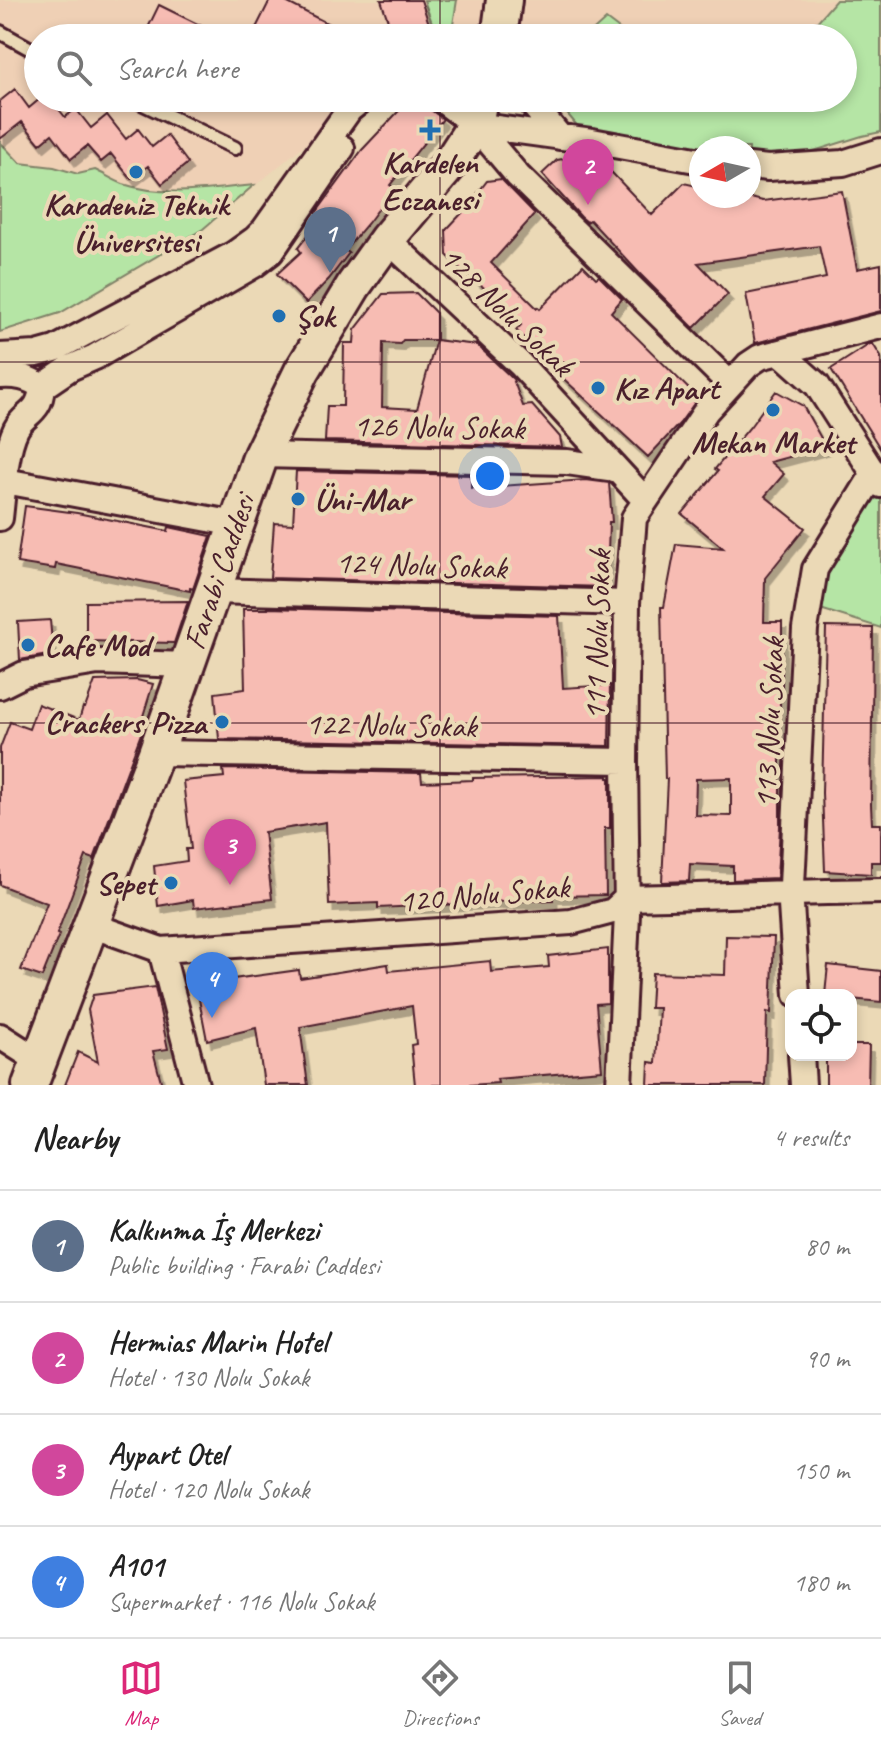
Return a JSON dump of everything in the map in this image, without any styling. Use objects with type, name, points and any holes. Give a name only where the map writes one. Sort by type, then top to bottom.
[{"type":"street","points":[[481,0],[489,24]]},
{"type":"street","points":[[0,356],[37,354],[55,349],[246,246],[264,230],[348,112]]},
{"type":"street","name":"Farabi Caddesi","points":[[35,1073],[156,753],[261,455],[302,371],[354,285],[387,239],[449,165],[470,112]]},
{"type":"street","points":[[475,112],[518,176],[729,383]]},
{"type":"street","points":[[487,112],[560,137],[689,159]]},
{"type":"street","points":[[538,112],[560,137]]},
{"type":"street","points":[[42,387],[70,368],[95,357],[254,265],[271,252],[356,127]]},
{"type":"street","points":[[761,167],[843,163],[881,151]]},
{"type":"street","name":"128 Nolu Sokak","points":[[387,239],[520,364],[645,500]]},
{"type":"street","name":"111 Nolu Sokak","points":[[619,1085],[627,898],[627,603],[634,518],[706,411],[748,365],[760,357],[881,326]]},
{"type":"street","points":[[781,353],[817,385],[879,475]]},
{"type":"street","points":[[0,376],[18,375],[42,387]]},
{"type":"street","points":[[0,518],[11,444],[17,427],[31,414],[41,398],[42,387]]},
{"type":"street","name":"126 Nolu Sokak","points":[[261,455],[567,462],[616,469]]},
{"type":"street","name":"113 Nolu Sokak","points":[[797,989],[791,905],[805,629],[815,569],[879,475]]},
{"type":"street","points":[[5,481],[236,524]]},
{"type":"street","name":"124 Nolu Sokak","points":[[213,591],[627,603]]},
{"type":"street","points":[[0,686],[24,674],[98,662],[187,665]]},
{"type":"street","name":"122 Nolu Sokak","points":[[156,753],[625,761]]},
{"type":"street","name":"120 Nolu Sokak","points":[[91,925],[161,950],[571,922],[613,911],[627,898],[881,891]]},
{"type":"street","points":[[161,950],[196,1085]]},
{"type":"street","points":[[0,1036],[35,1073]]},
{"type":"street","points":[[801,1061],[803,1085]]},
{"type":"lane","points":[[0,32],[24,45]]},
{"type":"lane","points":[[160,112],[235,148]]},
{"type":"shaded area","name":"Karadeniz Teknik Üniversitesi","points":[[0,0],[881,0],[881,132],[761,147],[761,136],[689,136],[689,144],[595,112],[857,112],[857,24],[24,24],[24,112],[331,112],[325,128],[203,229],[60,313],[0,332]]},
{"type":"green space","points":[[424,0],[457,0],[453,24],[432,24]]},
{"type":"green space","points":[[836,0],[881,0],[881,132],[801,155],[761,157],[761,136],[689,136],[689,148],[580,129],[566,112],[857,112],[857,24],[815,24]]},
{"type":"green space","points":[[0,142],[20,163],[54,167],[78,174],[95,170],[123,184],[155,191],[254,185],[203,229],[60,313],[0,332]]},
{"type":"green space","points":[[881,491],[881,628],[817,608],[822,569]]},
{"type":"building","points":[[270,0],[282,0],[329,24],[258,24]]},
{"type":"building","points":[[381,0],[421,0],[429,24],[389,24]]},
{"type":"building","points":[[159,5],[198,24],[150,24]]},
{"type":"building","points":[[15,89],[24,101],[24,112],[61,112],[65,117],[78,112],[91,128],[107,115],[126,139],[138,129],[152,147],[167,135],[188,163],[162,184],[148,166],[131,179],[111,154],[101,162],[87,146],[71,159],[52,134],[40,144],[22,122],[0,139],[0,101]]},
{"type":"building","points":[[398,112],[434,112],[443,119],[390,185],[394,188],[345,250],[349,253],[306,303],[277,274],[301,252],[298,248],[321,218],[316,213],[362,150]]},
{"type":"building","points":[[587,155],[597,157],[652,215],[684,183],[689,184],[689,208],[761,208],[761,201],[842,191],[857,269],[881,264],[881,311],[755,343],[746,294],[826,278],[819,246],[698,263],[728,294],[694,328],[590,220],[587,222],[581,217],[542,174],[557,160]]},
{"type":"building","points":[[501,179],[535,214],[491,263],[540,309],[583,265],[622,299],[611,312],[698,398],[680,423],[648,457],[565,380],[516,330],[521,325],[447,255],[446,230],[487,181]]},
{"type":"building","points":[[416,293],[436,313],[436,340],[477,345],[513,379],[523,406],[532,405],[560,437],[562,447],[325,441],[327,406],[343,406],[344,343],[354,343],[355,330],[383,294]],"holes":[[[436,340],[417,409],[382,407],[383,343]]]},
{"type":"building","points":[[870,344],[881,357],[881,450],[831,369]]},
{"type":"building","points":[[776,391],[803,406],[826,447],[770,462],[784,474],[765,496],[805,528],[765,578],[764,622],[782,622],[777,878],[733,880],[733,866],[690,864],[689,881],[662,882],[667,779],[661,607],[664,607],[676,544],[723,548],[682,514]],"holes":[[[731,778],[731,816],[695,815],[696,779]]]},
{"type":"building","points":[[296,471],[471,475],[471,488],[586,480],[609,483],[612,522],[609,522],[607,587],[270,578],[274,523],[293,524]]},
{"type":"building","points":[[25,506],[211,536],[190,591],[56,564],[55,569],[17,563]]},
{"type":"building","points":[[188,601],[174,643],[86,641],[86,602]]},
{"type":"building","points":[[243,609],[559,616],[563,688],[610,685],[609,746],[219,739],[215,693],[245,689]]},
{"type":"building","points":[[50,620],[53,654],[20,660],[18,622]]},
{"type":"building","points":[[826,627],[873,628],[871,805],[872,824],[881,824],[881,862],[871,862],[871,874],[825,871],[822,793]]},
{"type":"building","points":[[137,680],[153,684],[139,729],[142,731],[94,859],[86,856],[42,977],[21,970],[47,903],[0,885],[0,748],[10,722],[29,729],[38,704],[79,720],[95,681]]},
{"type":"building","points":[[223,769],[421,773],[422,782],[608,776],[610,828],[605,828],[606,895],[378,908],[378,903],[329,905],[326,822],[264,832],[272,899],[194,908],[193,900],[158,906],[154,866],[187,861],[186,849],[191,849],[183,781],[224,777]]},
{"type":"building","points":[[726,936],[774,937],[771,1013],[767,1012],[765,1085],[648,1085],[649,1062],[656,1063],[659,1008],[650,1008],[652,973],[725,975]]},
{"type":"building","points":[[608,949],[608,1003],[596,1004],[602,1070],[497,1079],[498,1083],[415,1085],[411,1045],[416,1044],[412,1006],[300,1027],[308,1085],[264,1085],[256,1028],[207,1040],[196,984],[299,970],[300,978],[388,964],[389,971],[490,961],[491,972],[549,967],[548,956]]},
{"type":"building","points":[[828,965],[881,971],[881,1002],[857,1000],[857,989],[826,989]]},
{"type":"building","points":[[155,987],[168,1049],[153,1051],[162,1085],[65,1085],[78,1052],[98,1062],[88,1010],[93,995]]},
{"type":"building","points":[[857,1045],[869,1045],[868,1085],[826,1085],[826,1061],[857,1061]]},
{"type":"place","name":"Kardelen Eczanesi","points":[[430,130]]},
{"type":"place","name":"Karadeniz Teknik Üniversitesi","points":[[136,172]]},
{"type":"place","name":"Hermias Marin Hotel","points":[[588,205]]},
{"type":"place","name":"Kalkınma İş Merkezi","points":[[330,273]]},
{"type":"place","name":"Şok","points":[[279,316]]},
{"type":"place","name":"Kız Apart","points":[[598,388]]},
{"type":"place","name":"Mekan Market","points":[[773,410]]},
{"type":"place","name":"Üni-Mar","points":[[298,499]]},
{"type":"place","name":"Cafe Mod","points":[[28,645]]},
{"type":"place","name":"Crackers Pizza","points":[[222,722]]},
{"type":"place","name":"Sepet","points":[[171,883]]},
{"type":"place","name":"Aypart Otel","points":[[230,885]]},
{"type":"place","name":"A101","points":[[212,1018]]}]
